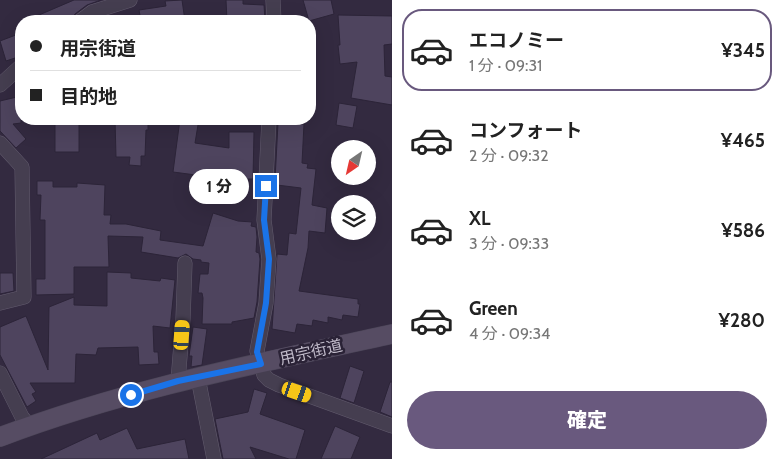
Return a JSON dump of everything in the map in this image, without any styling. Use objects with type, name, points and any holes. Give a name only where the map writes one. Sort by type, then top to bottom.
[{"type":"main road","name":"用宗街道","points":[[4,435],[178,381],[392,334]]},
{"type":"street","points":[[90,6],[130,0]]},
{"type":"street","points":[[273,0],[274,15]]},
{"type":"street","points":[[0,85],[15,71]]},
{"type":"street","points":[[269,125],[264,220],[269,259],[266,303],[257,352],[264,375],[279,385],[392,426]]},
{"type":"street","points":[[0,142],[22,167],[24,298],[0,303]]},
{"type":"street","points":[[178,381],[185,263]]},
{"type":"street","points":[[0,373],[22,417],[30,427]]},
{"type":"street","points":[[198,378],[214,459]]},
{"type":"building","points":[[74,0],[101,0],[87,5],[74,15],[39,15]]},
{"type":"building","points":[[182,0],[184,15],[140,15],[139,10],[166,6],[165,1]]},
{"type":"building","points":[[226,0],[243,0],[243,4],[264,5],[265,15],[227,15]]},
{"type":"building","points":[[303,0],[331,0],[334,14],[316,19],[316,15],[307,15]]},
{"type":"building","points":[[338,15],[392,16],[392,44],[384,45],[385,76],[392,77],[392,105],[351,98],[357,62],[340,64]]},
{"type":"building","points":[[15,35],[15,58],[6,61],[0,41]]},
{"type":"building","points":[[15,97],[15,124],[13,124],[26,139],[16,148],[0,131],[0,101]]},
{"type":"building","points":[[339,103],[357,106],[353,128],[336,125]]},
{"type":"building","points":[[55,125],[79,125],[79,152],[55,152]]},
{"type":"building","points":[[115,125],[148,125],[148,130],[146,130],[145,156],[141,156],[141,166],[129,165],[130,157],[116,157]]},
{"type":"building","points":[[179,125],[198,125],[195,143],[229,148],[229,132],[254,132],[253,179],[248,179],[246,198],[233,196],[235,178],[173,172]]},
{"type":"building","points":[[278,125],[304,125],[302,163],[308,164],[307,168],[316,169],[312,205],[327,208],[325,233],[309,231],[308,248],[299,291],[358,299],[358,304],[360,304],[358,317],[343,315],[342,320],[328,317],[328,323],[313,320],[312,326],[297,324],[295,333],[272,329],[277,254],[287,255],[289,233],[296,234],[301,188],[277,185],[278,180],[275,180]]},
{"type":"building","points":[[37,181],[53,181],[53,187],[77,187],[77,183],[105,185],[104,215],[111,215],[110,224],[126,224],[161,231],[160,240],[203,246],[213,213],[238,221],[252,222],[251,226],[256,227],[256,252],[259,253],[260,259],[254,318],[232,322],[232,324],[202,324],[203,298],[202,293],[198,293],[200,274],[208,274],[209,263],[193,259],[186,254],[178,258],[141,252],[143,237],[108,236],[109,267],[74,267],[74,294],[36,295],[36,279],[45,279],[45,220],[40,220],[41,195],[37,195]]},
{"type":"building","points":[[107,272],[131,273],[131,278],[160,281],[161,278],[175,280],[170,328],[153,326],[154,352],[158,352],[159,364],[139,365],[138,347],[98,348],[96,355],[76,354],[75,383],[30,383],[36,392],[32,394],[36,401],[27,407],[0,355],[0,327],[26,316],[48,370],[49,307],[74,297],[74,305],[107,306]]},
{"type":"building","points":[[0,273],[13,273],[14,291],[0,294]]},
{"type":"building","points":[[193,327],[207,329],[202,365],[191,367],[192,356],[189,356]]},
{"type":"building","points":[[350,366],[364,371],[354,403],[340,398]]},
{"type":"building","points":[[390,382],[392,382],[392,417],[380,412]]},
{"type":"building","points":[[254,389],[267,393],[260,414],[305,430],[296,459],[289,459],[250,447],[256,459],[223,459],[215,419],[248,412]]},
{"type":"building","points":[[335,426],[360,437],[351,459],[321,459]]},
{"type":"building","points":[[127,428],[137,449],[185,439],[189,459],[41,459],[97,433],[100,440]]},
{"type":"route","points":[[131,395],[178,381],[261,364],[257,352],[266,303],[269,259],[264,220],[266,186]]}]
